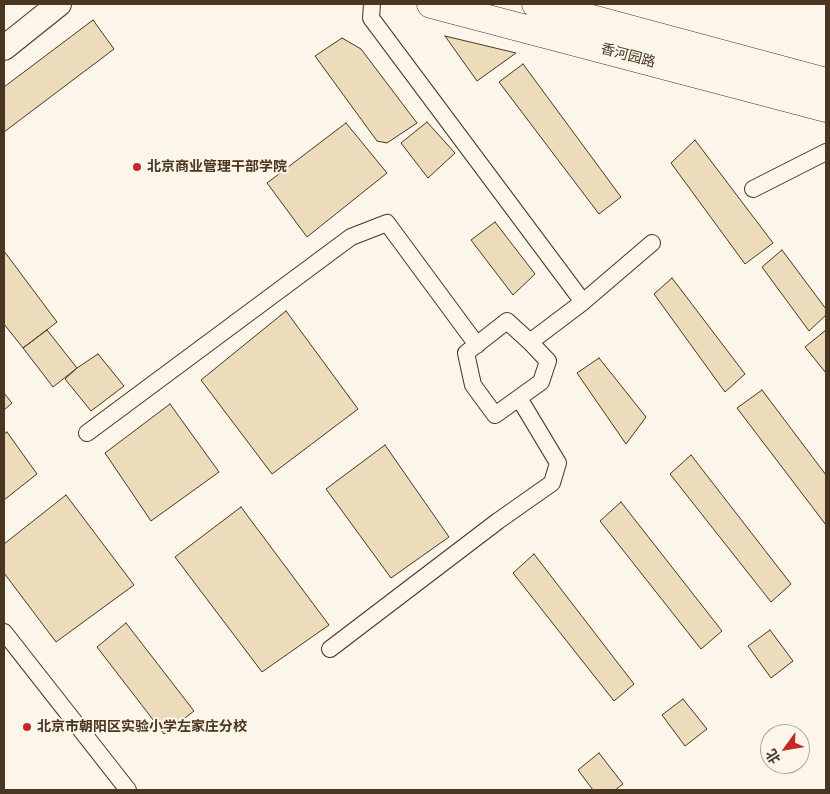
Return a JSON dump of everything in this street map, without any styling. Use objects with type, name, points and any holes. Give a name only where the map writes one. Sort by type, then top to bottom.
[{"type":"highway","name":"香河园路","points":[[431,4],[826,108]]},
{"type":"highway","name":"香河园路","points":[[536,4],[826,82]]},
{"type":"street","points":[[4,48],[60,4]]},
{"type":"street","points":[[372,4],[371,18],[583,302]]},
{"type":"street","points":[[753,189],[826,152]]},
{"type":"street","points":[[87,433],[351,237],[387,223],[477,345]]},
{"type":"street","points":[[530,342],[583,302],[652,243]]},
{"type":"street","points":[[507,321],[530,342],[548,361],[541,382],[495,415],[473,385],[466,353],[507,321]]},
{"type":"street","points":[[330,648],[505,516],[552,483],[558,463],[518,398]]},
{"type":"street","points":[[4,632],[128,790]]},
{"type":"building","points":[[93,20],[114,49],[4,132],[4,87]]},
{"type":"building","points":[[445,36],[516,53],[477,81]]},
{"type":"building","points":[[342,38],[361,49],[417,123],[387,143],[377,141],[315,56]]},
{"type":"building","points":[[523,64],[621,197],[599,214],[499,82]]},
{"type":"building","points":[[427,122],[455,153],[428,178],[401,143]]},
{"type":"building","points":[[346,123],[387,173],[307,237],[267,183]]},
{"type":"building","points":[[695,140],[773,243],[745,264],[671,163]]},
{"type":"building","points":[[495,222],[535,274],[513,295],[471,240]]},
{"type":"building","points":[[782,250],[826,309],[826,315],[809,331],[762,267]]},
{"type":"building","points":[[4,251],[57,322],[23,348],[4,324]]},
{"type":"building","points":[[672,278],[745,374],[725,392],[654,294]]},
{"type":"building","points":[[286,311],[358,409],[272,474],[201,380]]},
{"type":"building","points":[[47,330],[77,368],[53,387],[23,348]]},
{"type":"building","points":[[826,330],[826,373],[805,347]]},
{"type":"building","points":[[98,354],[124,386],[91,411],[65,379],[77,368]]},
{"type":"building","points":[[599,358],[646,417],[626,444],[577,373]]},
{"type":"building","points":[[762,390],[826,475],[826,525],[737,408]]},
{"type":"building","points":[[4,393],[12,403],[4,410]]},
{"type":"building","points":[[170,404],[219,472],[151,521],[105,453]]},
{"type":"building","points":[[7,432],[37,474],[4,500],[4,434]]},
{"type":"building","points":[[385,445],[449,537],[391,578],[326,489]]},
{"type":"building","points":[[691,455],[791,584],[771,602],[670,474]]},
{"type":"building","points":[[66,495],[134,585],[56,642],[4,573],[4,544]]},
{"type":"building","points":[[621,502],[722,631],[701,649],[600,521]]},
{"type":"building","points":[[241,507],[329,625],[262,672],[175,557]]},
{"type":"building","points":[[534,554],[634,684],[614,701],[513,573]]},
{"type":"building","points":[[126,623],[194,711],[164,734],[97,647]]},
{"type":"building","points":[[770,630],[793,661],[771,678],[748,646]]},
{"type":"building","points":[[683,699],[707,729],[685,746],[662,715]]},
{"type":"building","points":[[599,753],[623,784],[615,790],[593,790],[578,770]]},
{"type":"place","name":"北京商业管理干部学院","points":[[137,167]]},
{"type":"place","name":"北京市朝阳区实验小学左家庄分校","points":[[27,727]]}]
